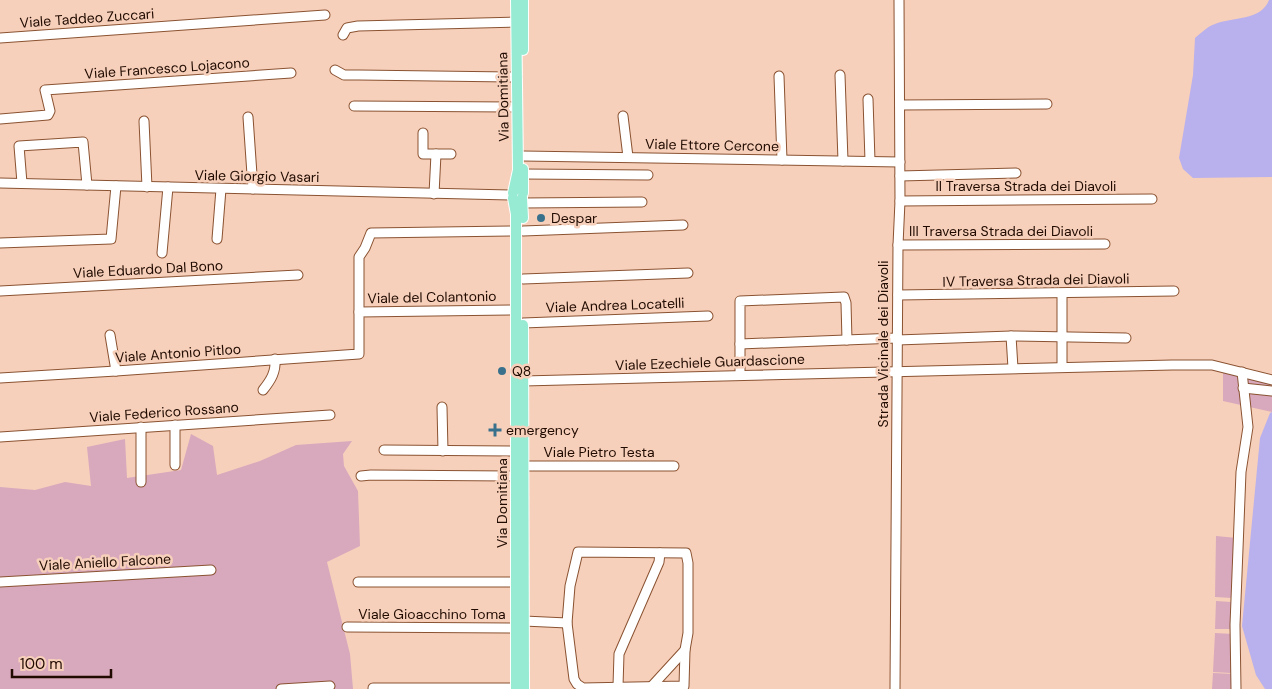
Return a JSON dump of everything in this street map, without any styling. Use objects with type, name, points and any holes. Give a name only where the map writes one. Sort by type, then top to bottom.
[{"type":"main road","name":"Via Domitiana","points":[[516,0],[518,197],[523,279],[524,466],[519,689]]},
{"type":"main road","name":"Via Domitiana","points":[[518,197],[523,174],[523,0]]},
{"type":"main road","name":"Via Domitiana","points":[[520,231],[516,310],[516,582],[520,625]]},
{"type":"street","name":"Strada Vicinale dei Diavoli","points":[[895,689],[897,339],[900,201],[899,0]]},
{"type":"street","name":"Viale Taddeo Zuccari","points":[[0,38],[325,15]]},
{"type":"street","points":[[343,35],[347,28],[358,26],[516,22]]},
{"type":"street","points":[[335,70],[344,75],[359,76],[517,77]]},
{"type":"street","name":"Viale Francesco Lojacono","points":[[0,119],[48,115],[50,111],[45,90],[291,73]]},
{"type":"street","points":[[840,75],[843,161]]},
{"type":"street","points":[[779,76],[782,160]]},
{"type":"street","points":[[868,99],[870,161]]},
{"type":"street","points":[[900,105],[1047,104]]},
{"type":"street","points":[[354,106],[517,107]]},
{"type":"street","points":[[623,116],[628,157]]},
{"type":"street","points":[[248,117],[253,189]]},
{"type":"street","points":[[144,121],[147,187]]},
{"type":"street","points":[[423,132],[423,154],[450,154]]},
{"type":"street","points":[[22,183],[19,146],[83,142],[87,185]]},
{"type":"street","points":[[434,194],[436,154]]},
{"type":"street","name":"Viale Ettore Cercone","points":[[523,156],[900,162]]},
{"type":"street","points":[[900,176],[1016,173]]},
{"type":"street","points":[[523,174],[648,175]]},
{"type":"street","name":"Viale Giorgio Vasari","points":[[0,183],[434,194],[642,202]]},
{"type":"street","points":[[0,243],[111,239],[116,186]]},
{"type":"street","points":[[162,253],[168,187]]},
{"type":"street","points":[[217,239],[221,189]]},
{"type":"street","name":"II Traversa Strada dei Diavoli","points":[[900,201],[1152,199]]},
{"type":"street","points":[[359,312],[359,257],[371,233],[520,231],[683,225]]},
{"type":"street","name":"III Traversa Strada dei Diavoli","points":[[898,245],[1105,244]]},
{"type":"street","points":[[523,279],[688,273]]},
{"type":"street","name":"Viale Eduardo Dal Bono","points":[[0,291],[298,275]]},
{"type":"street","name":"IV Traversa Strada dei Diavoli","points":[[898,295],[1174,291]]},
{"type":"street","points":[[1062,294],[1062,368]]},
{"type":"street","points":[[740,375],[740,301],[844,297],[846,303],[847,340]]},
{"type":"street","name":"Viale del Colantonio","points":[[359,354],[359,312],[516,310]]},
{"type":"street","name":"Viale Andrea Locatelli","points":[[523,322],[708,316]]},
{"type":"street","points":[[110,334],[116,371]]},
{"type":"street","points":[[1011,336],[1013,368]]},
{"type":"street","points":[[740,344],[1011,336],[1126,338]]},
{"type":"street","name":"Viale Antonio Pitloo","points":[[0,378],[359,354]]},
{"type":"street","points":[[263,390],[270,382],[276,369],[275,359]]},
{"type":"street","name":"Viale Ezechiele Guardascione","points":[[523,381],[1013,368],[1212,365],[1272,380]]},
{"type":"street","points":[[1236,689],[1235,625],[1241,472],[1248,427],[1242,372]]},
{"type":"street","points":[[1243,388],[1272,391]]},
{"type":"street","points":[[442,407],[443,451]]},
{"type":"street","name":"Viale Federico Rossano","points":[[0,437],[330,415]]},
{"type":"street","points":[[175,425],[175,464]]},
{"type":"street","points":[[141,427],[141,482]]},
{"type":"street","points":[[384,450],[516,451]]},
{"type":"street","name":"Viale Pietro Testa","points":[[524,466],[674,466]]},
{"type":"street","points":[[361,476],[516,476]]},
{"type":"street","points":[[578,552],[660,553],[686,553],[688,556],[688,632],[685,650],[684,686],[584,688],[577,684],[574,679],[567,623],[570,586],[578,552]]},
{"type":"street","points":[[618,686],[619,654],[659,562],[660,553]]},
{"type":"street","name":"Viale Aniello Falcone","points":[[0,582],[211,570]]},
{"type":"street","points":[[358,582],[516,582]]},
{"type":"street","name":"Viale Gioacchino Toma","points":[[347,627],[567,623]]},
{"type":"street","points":[[652,686],[685,650]]},
{"type":"street","points":[[280,689],[330,686]]},
{"type":"street","points":[[373,688],[519,689]]},
{"type":"shaded area","points":[[1269,0],[1272,0],[1272,177],[1193,178],[1183,169],[1179,158],[1193,75],[1195,38],[1212,25],[1260,12]]},
{"type":"shaded area","points":[[1223,372],[1272,383],[1272,412],[1223,401]]},
{"type":"shaded area","points":[[1272,412],[1272,689],[1265,689],[1256,675],[1242,626],[1260,438]]},
{"type":"shaded area","points":[[191,434],[213,446],[217,475],[260,461],[296,445],[352,441],[343,454],[344,466],[358,491],[360,546],[327,562],[350,654],[353,689],[0,689],[0,487],[35,490],[65,482],[91,486],[87,447],[125,439],[127,478],[181,470]]},
{"type":"shaded area","points":[[1216,536],[1237,538],[1232,598],[1215,597]]},
{"type":"shaded area","points":[[1216,601],[1231,602],[1230,629],[1215,629]]},
{"type":"shaded area","points":[[1215,633],[1233,634],[1231,673],[1213,672]]},
{"type":"shaded area","points":[[1213,673],[1233,674],[1233,689],[1212,689]]},
{"type":"place","name":"Despar","points":[[541,218]]},
{"type":"place","name":"Q8","points":[[502,371]]},
{"type":"place","name":"emergency","points":[[495,430]]}]
